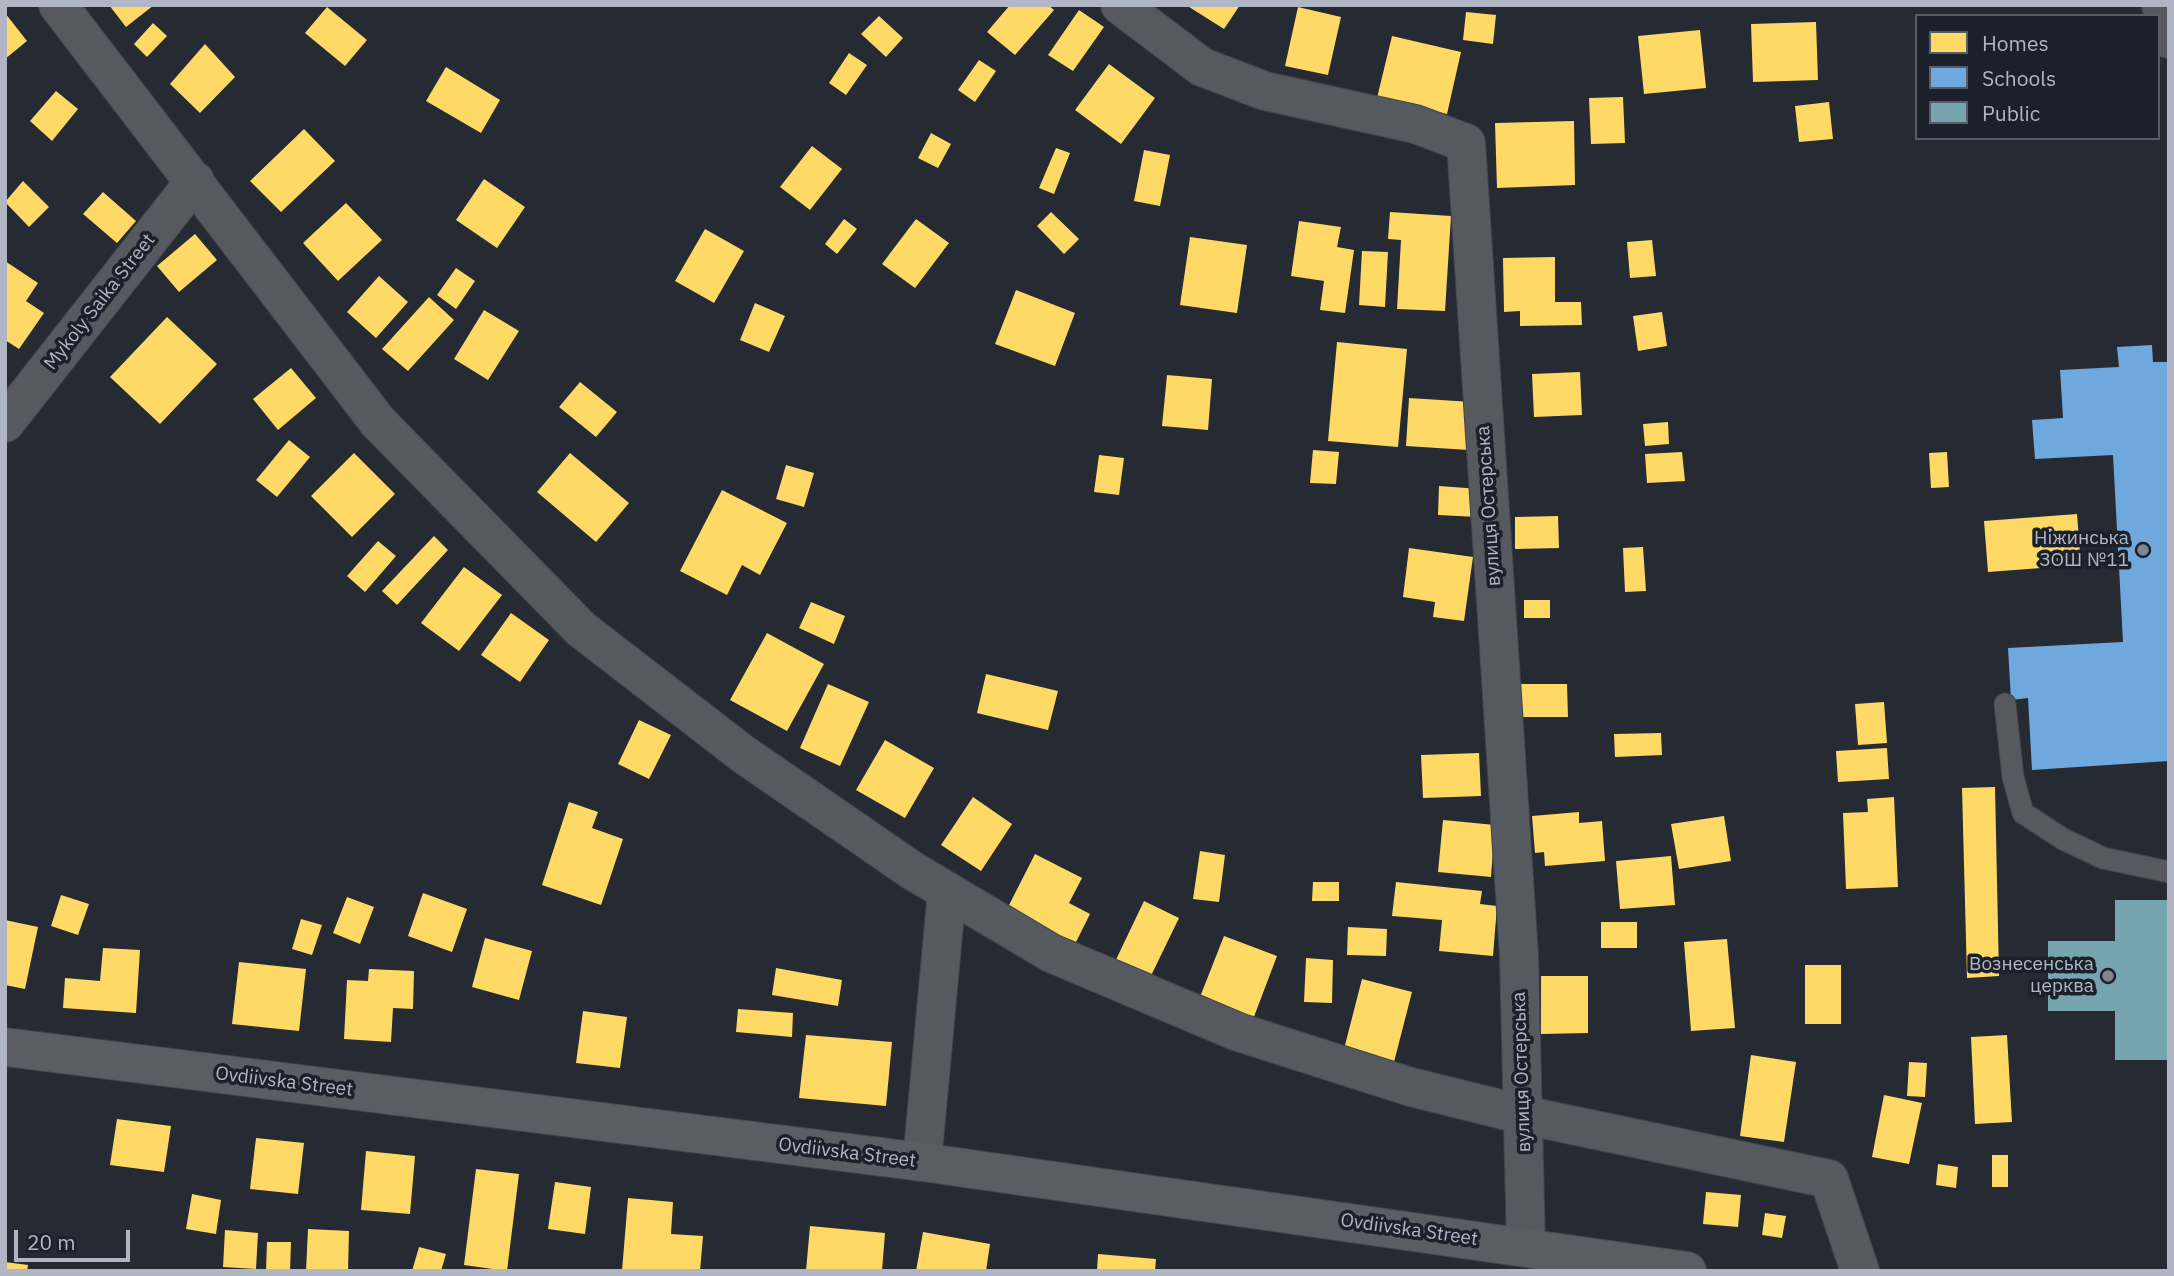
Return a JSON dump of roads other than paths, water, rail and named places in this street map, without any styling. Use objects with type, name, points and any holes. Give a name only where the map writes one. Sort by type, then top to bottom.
[{"type":"main road","name":"Ovdiivska Street","points":[[5,1047],[922,1162],[1687,1271]]},
{"type":"street","points":[[58,5],[378,422],[580,629],[743,754],[913,871],[1051,953],[1238,1032],[1411,1087],[1524,1115],[1829,1179],[1860,1271]]},
{"type":"street","name":"вулиця Остерська","points":[[1120,5],[1202,68],[1265,91],[1415,124],[1466,143],[1519,956],[1526,1247]]},
{"type":"street","points":[[2161,5],[2169,39]]},
{"type":"street","name":"Mykoly Saika Street","points":[[5,422],[195,181]]},
{"type":"street","points":[[922,1162],[947,891]]},
{"type":"lane","points":[[2005,704],[2012,777],[2023,813],[2063,839],[2103,858],[2169,872]]},
{"type":"place","name":"Ніжинська ЗОШ №11","points":[[2143,550]]},
{"type":"place","name":"Вознесенська церква","points":[[2108,976]]}]
